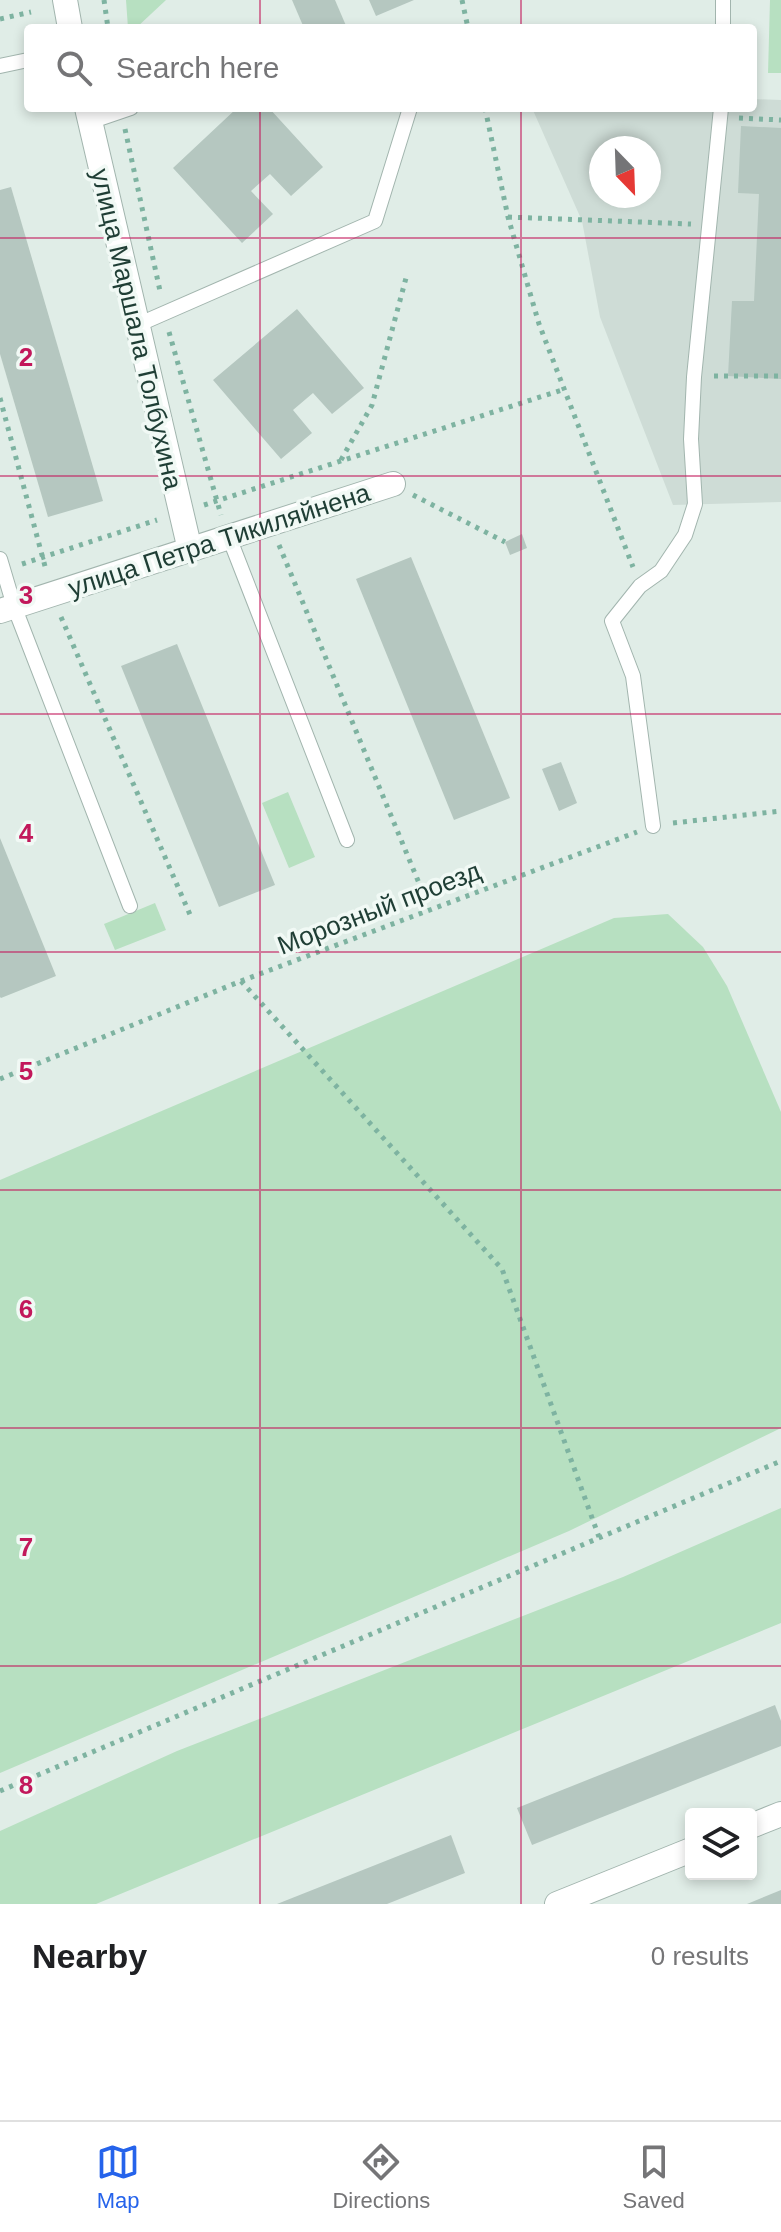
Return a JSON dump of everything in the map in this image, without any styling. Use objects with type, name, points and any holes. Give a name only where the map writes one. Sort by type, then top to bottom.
[{"type":"street","points":[[65,0],[69,24]]},
{"type":"street","name":"улица Маршала Толбухина","points":[[88,115],[135,326],[190,550]]},
{"type":"street","name":"улица Петра Тикиляйнена","points":[[7,608],[393,484]]},
{"type":"street","points":[[757,1824],[781,1814]]},
{"type":"street","points":[[557,1904],[685,1852]]},
{"type":"lane","points":[[723,0],[723,24]]},
{"type":"lane","points":[[0,66],[24,61]]},
{"type":"lane","points":[[135,326],[375,221],[409,112]]},
{"type":"lane","points":[[653,826],[633,676],[612,621],[640,586],[661,571],[685,535],[695,504],[691,439],[694,377],[722,112]]},
{"type":"lane","points":[[229,537],[347,840]]},
{"type":"lane","points":[[2,565],[7,608],[130,906]]},
{"type":"path","points":[[104,0],[107,24]]},
{"type":"path","points":[[462,0],[467,24]]},
{"type":"path","points":[[0,19],[31,12]]},
{"type":"path","points":[[486,112],[508,217],[539,324],[640,586]]},
{"type":"path","points":[[722,112],[781,120]]},
{"type":"path","points":[[508,217],[712,225]]},
{"type":"path","points":[[340,461],[372,405],[406,278]]},
{"type":"path","points":[[694,377],[781,376]]},
{"type":"path","points":[[2,565],[43,557],[565,389]]},
{"type":"path","points":[[0,398],[52,595],[191,917]]},
{"type":"path","points":[[393,484],[505,542]]},
{"type":"path","points":[[270,524],[421,888]]},
{"type":"path","name":"Морозный проезд","points":[[0,1079],[241,981],[653,826],[781,811]]},
{"type":"path","points":[[241,981],[502,1269],[599,1537]]},
{"type":"path","points":[[0,1791],[781,1461]]},
{"type":"shaded area","points":[[757,99],[781,100],[781,502],[673,505],[600,317],[582,221],[534,112],[757,112]]},
{"type":"green space","points":[[126,0],[166,0],[140,24],[128,24]]},
{"type":"green space","points":[[770,0],[781,0],[781,73],[768,73]]},
{"type":"green space","points":[[288,792],[315,857],[289,868],[262,803]]},
{"type":"green space","points":[[155,903],[166,930],[115,950],[104,924]]},
{"type":"green space","points":[[668,914],[703,947],[727,986],[781,1112],[781,1428],[569,1531],[0,1773],[0,1180],[614,918]]},
{"type":"green space","points":[[781,1508],[781,1623],[96,1904],[0,1904],[0,1831],[177,1751],[623,1577]]},
{"type":"building","points":[[292,0],[335,0],[345,24],[302,24]]},
{"type":"building","points":[[369,0],[414,0],[376,16]]},
{"type":"building","points":[[233,112],[273,112],[323,167],[291,196],[270,174],[251,191],[273,214],[242,243],[173,168]]},
{"type":"building","points":[[741,126],[781,128],[781,379],[728,376],[732,301],[754,301],[759,194],[738,193]]},
{"type":"building","points":[[11,187],[103,501],[48,517],[0,354],[0,190]]},
{"type":"building","points":[[297,309],[364,388],[332,414],[313,393],[293,410],[312,433],[281,459],[213,380]]},
{"type":"building","points":[[522,534],[527,548],[510,555],[505,542]]},
{"type":"building","points":[[411,557],[510,798],[454,820],[356,579]]},
{"type":"building","points":[[177,644],[275,885],[219,907],[121,666]]},
{"type":"building","points":[[561,762],[577,803],[559,811],[542,769]]},
{"type":"building","points":[[0,838],[56,976],[1,998],[0,997]]},
{"type":"building","points":[[775,1705],[781,1721],[781,1746],[532,1845],[517,1808]]},
{"type":"building","points":[[451,1835],[465,1873],[387,1904],[277,1904]]},
{"type":"building","points":[[781,1890],[781,1904],[747,1904]]}]
